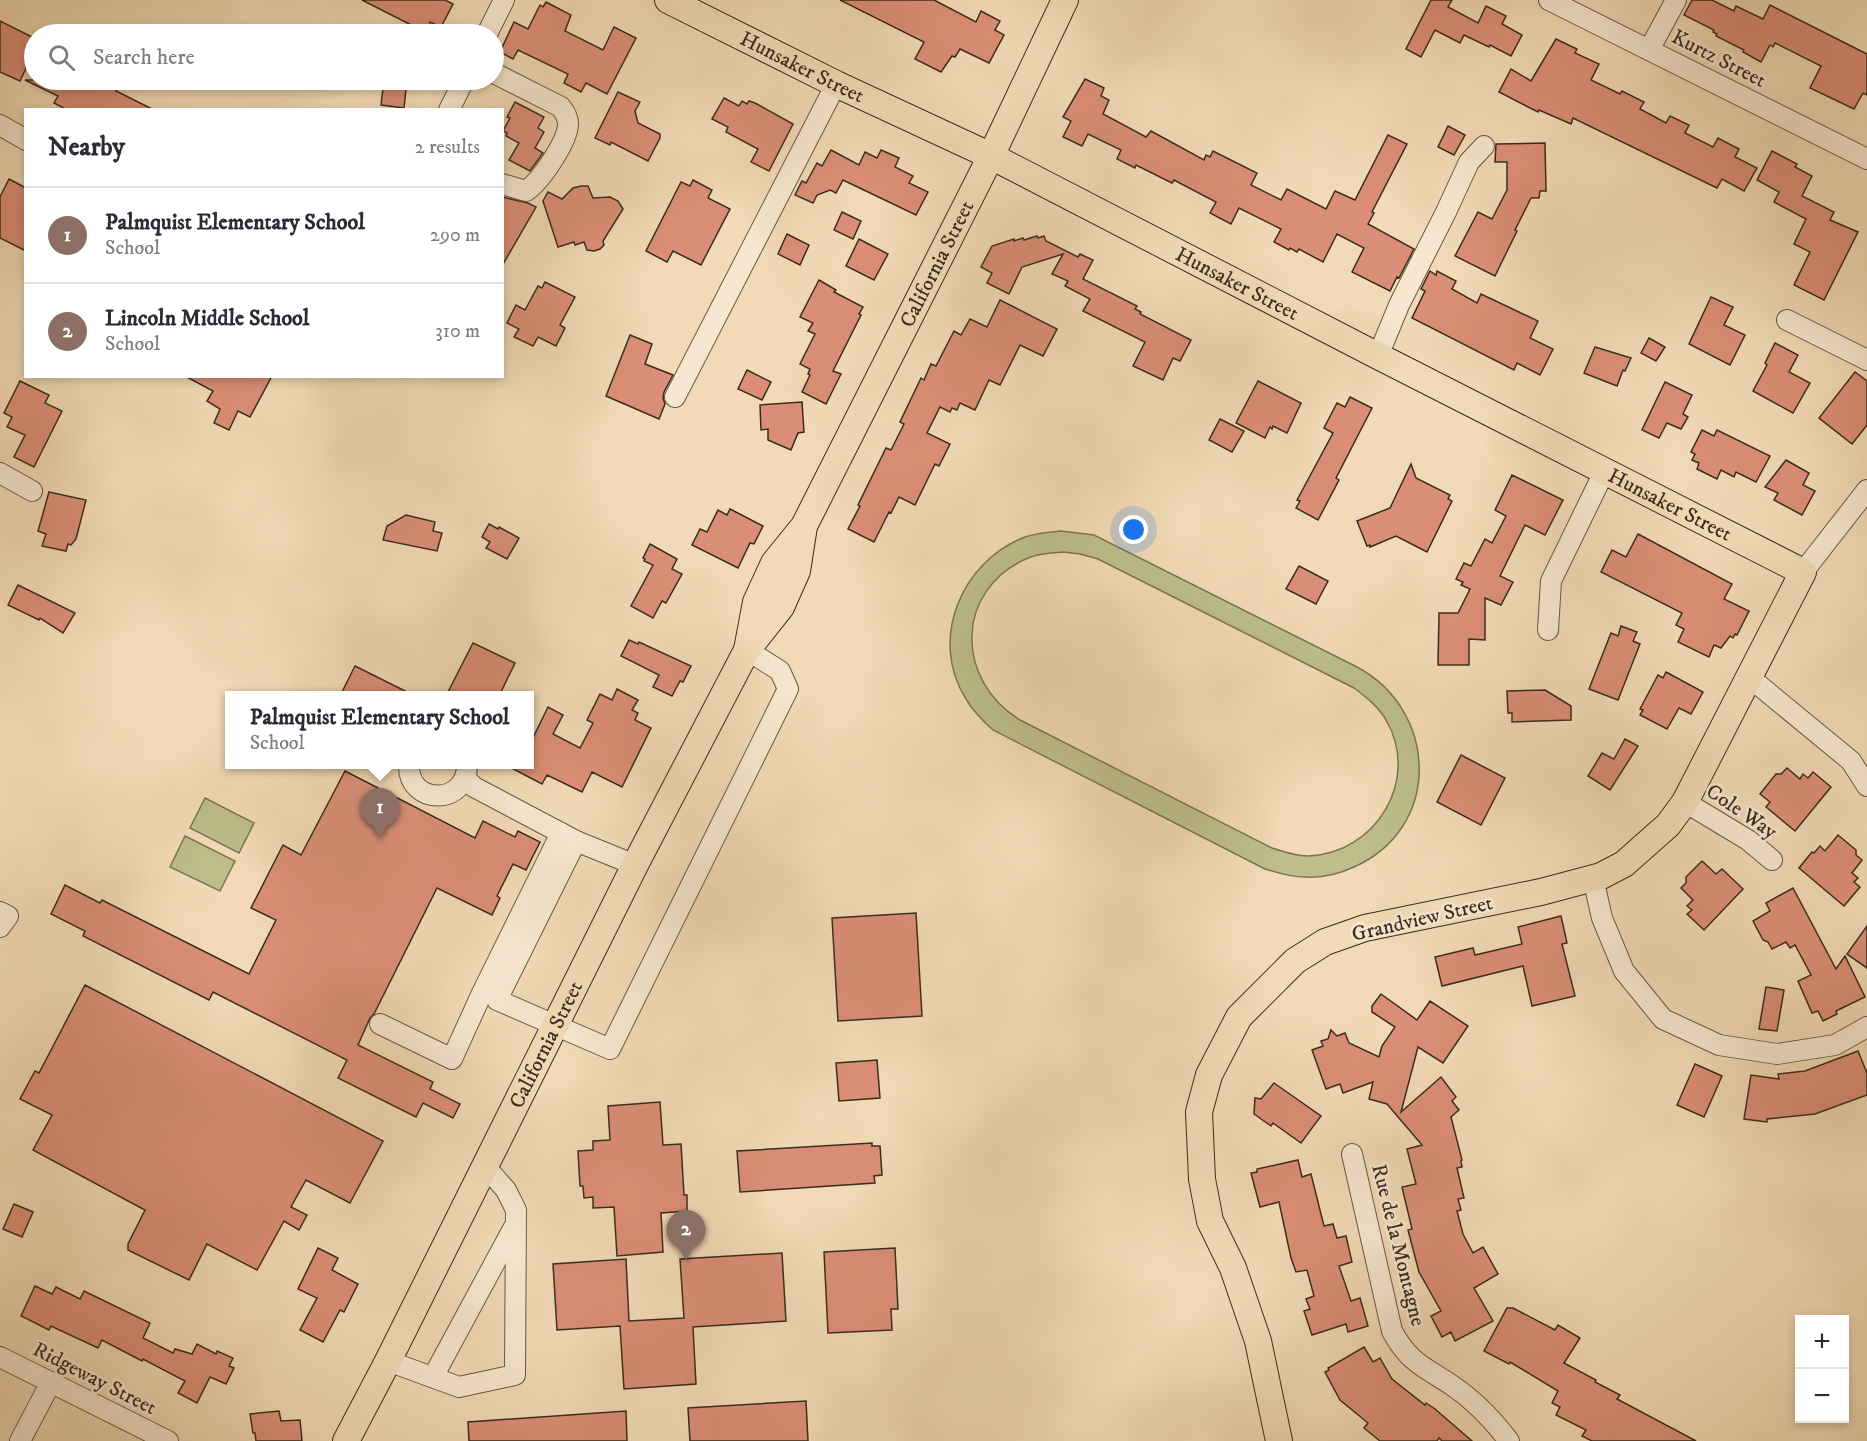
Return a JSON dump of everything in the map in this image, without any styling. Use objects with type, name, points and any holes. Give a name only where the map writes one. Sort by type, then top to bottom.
[{"type":"main road","name":"Hunsaker Street","points":[[668,0],[836,84],[991,156],[1803,572]]},
{"type":"main road","name":"California Street","points":[[345,1441],[388,1361],[635,865],[747,650],[756,602],[774,563],[804,526],[991,156],[1065,0]]},
{"type":"main road","name":"Grandview Street","points":[[1279,1441],[1258,1341],[1233,1268],[1210,1221],[1202,1179],[1199,1112],[1209,1075],[1239,1017],[1295,961],[1325,942],[1365,928],[1541,892],[1593,878],[1624,864],[1668,825],[1685,802],[1803,572]]},
{"type":"street","points":[[492,24],[504,0]]},
{"type":"street","name":"Kurtz Street","points":[[1549,0],[1867,159]]},
{"type":"street","points":[[1649,50],[1676,0]]},
{"type":"street","points":[[504,78],[561,107],[567,116],[568,127],[556,152],[535,185],[526,191],[504,185]]},
{"type":"street","points":[[675,397],[836,84]]},
{"type":"street","points":[[450,108],[459,90]]},
{"type":"street","points":[[0,125],[24,139]]},
{"type":"street","points":[[1378,356],[1399,305],[1469,162],[1484,146]]},
{"type":"street","points":[[1786,321],[1867,360]]},
{"type":"street","points":[[1548,630],[1551,581],[1605,470]]},
{"type":"street","points":[[0,473],[32,491]]},
{"type":"street","name":"Grandview Street","points":[[1803,572],[1867,490]]},
{"type":"street","points":[[490,997],[610,1049],[788,689],[780,671],[747,650]]},
{"type":"street","points":[[1749,677],[1851,761],[1867,786]]},
{"type":"street","points":[[410,769],[411,780],[417,788],[426,794],[435,796],[444,796],[453,792],[466,771]]},
{"type":"street","points":[[466,771],[474,787],[569,837],[635,865]]},
{"type":"street","name":"Cole Way","points":[[1685,802],[1748,840],[1772,860]]},
{"type":"street","points":[[380,1024],[452,1059],[490,997],[569,837]]},
{"type":"street","points":[[1593,878],[1602,918],[1624,971],[1663,1019],[1719,1045],[1777,1054],[1835,1045],[1867,1028]]},
{"type":"street","points":[[0,912],[8,916],[0,927]]},
{"type":"street","name":"Rue de la Montagne","points":[[1352,1154],[1392,1331],[1400,1345],[1420,1367],[1453,1387],[1490,1417],[1509,1441]]},
{"type":"street","points":[[388,1361],[459,1387],[515,1375],[516,1209],[506,1190],[484,1165]]},
{"type":"street","points":[[433,1377],[516,1222]]},
{"type":"street","name":"Ridgeway Street","points":[[0,1357],[51,1383],[137,1434],[168,1441]]},
{"type":"street","points":[[20,1441],[51,1383]]},
{"type":"green space","points":[[1061,531],[1094,535],[1357,667],[1384,687],[1404,711],[1415,739],[1419,769],[1415,798],[1403,825],[1383,849],[1354,867],[1336,874],[1295,876],[1265,869],[993,730],[975,712],[955,676],[950,652],[951,628],[958,604],[969,583],[984,564],[1003,548],[1025,537]],"holes":[[[1064,552],[1098,559],[1354,688],[1372,702],[1386,720],[1395,743],[1398,766],[1395,788],[1386,809],[1372,828],[1354,842],[1332,852],[1304,856],[1272,848],[1020,720],[999,703],[983,682],[974,660],[972,636],[976,613],[986,591],[1004,573],[1028,558],[1041,554]]]},
{"type":"green space","points":[[205,798],[254,823],[239,853],[190,828]]},
{"type":"green space","points":[[185,836],[235,861],[220,891],[170,867]]},
{"type":"building","points":[[362,0],[445,0],[453,4],[443,24],[430,22],[430,24],[409,24]]},
{"type":"building","points":[[840,0],[934,0],[976,22],[981,11],[1000,21],[995,30],[1004,35],[989,63],[960,49],[941,72],[915,59],[924,42]]},
{"type":"building","points":[[1431,0],[1452,0],[1448,7],[1478,23],[1486,6],[1506,16],[1502,24],[1522,35],[1511,56],[1464,35],[1460,43],[1435,30],[1421,57],[1406,49]]},
{"type":"building","points":[[1692,0],[1712,0],[1734,11],[1736,6],[1763,19],[1770,5],[1867,54],[1867,95],[1863,93],[1854,109],[1810,88],[1821,66],[1775,43],[1773,47],[1770,45],[1761,62],[1743,52],[1744,50],[1716,36],[1714,30],[1684,15]]},
{"type":"building","points":[[546,2],[571,15],[565,31],[603,50],[614,27],[636,38],[607,94],[586,83],[581,92],[564,83],[568,74],[518,50],[513,59],[504,54],[504,43],[514,22],[528,29],[540,5],[543,7]]},
{"type":"building","points":[[0,21],[24,33],[24,72],[20,81],[0,72]]},
{"type":"building","points":[[1556,39],[1577,49],[1575,53],[1599,64],[1591,80],[1620,94],[1622,91],[1644,102],[1640,109],[1666,123],[1670,116],[1689,125],[1685,133],[1713,147],[1718,138],[1739,149],[1735,157],[1757,168],[1744,191],[1722,179],[1717,188],[1573,118],[1571,124],[1539,110],[1538,112],[1499,92],[1511,69],[1531,81]]},
{"type":"building","points":[[1085,79],[1104,88],[1101,96],[1109,100],[1103,114],[1146,137],[1151,131],[1204,160],[1206,155],[1210,157],[1213,151],[1257,173],[1251,185],[1281,200],[1287,189],[1326,209],[1335,191],[1355,200],[1388,135],[1407,144],[1368,224],[1414,249],[1399,278],[1397,277],[1390,291],[1352,272],[1364,248],[1337,234],[1323,262],[1299,249],[1297,252],[1290,248],[1289,250],[1274,242],[1281,229],[1239,208],[1231,224],[1210,213],[1216,202],[1174,180],[1172,183],[1136,165],[1135,168],[1117,159],[1121,150],[1088,134],[1082,146],[1063,137],[1071,121],[1063,117]]},
{"type":"building","points":[[46,90],[116,90],[150,108],[63,108],[54,103],[58,96]]},
{"type":"building","points":[[383,90],[406,90],[404,108],[381,105]]},
{"type":"building","points":[[618,92],[640,102],[635,111],[638,123],[660,134],[648,161],[611,142],[610,145],[595,138]]},
{"type":"building","points":[[724,98],[739,106],[742,101],[747,104],[749,101],[755,103],[793,124],[769,171],[751,162],[758,149],[726,132],[728,127],[712,119]]},
{"type":"building","points":[[515,102],[544,117],[538,128],[544,132],[535,148],[543,153],[530,171],[509,160],[519,143],[506,136],[504,129],[510,118],[507,117]]},
{"type":"building","points":[[1448,126],[1465,135],[1454,155],[1438,147]]},
{"type":"building","points":[[1545,143],[1546,191],[1540,191],[1539,198],[1531,198],[1495,276],[1455,256],[1478,212],[1492,219],[1507,190],[1507,162],[1495,162],[1496,144]]},
{"type":"building","points":[[831,150],[859,165],[865,152],[877,158],[881,150],[899,158],[895,167],[913,176],[909,183],[928,192],[916,215],[843,180],[836,193],[830,190],[817,195],[813,203],[795,195],[802,181],[806,183],[817,163],[822,166]]},
{"type":"building","points":[[1772,151],[1797,164],[1795,167],[1812,176],[1802,196],[1834,212],[1830,220],[1858,232],[1824,300],[1794,285],[1810,252],[1794,244],[1806,219],[1774,202],[1779,192],[1757,180]]},
{"type":"building","points":[[9,179],[24,187],[24,250],[0,238],[0,197]]},
{"type":"building","points":[[693,180],[712,190],[708,198],[730,209],[701,265],[673,251],[667,262],[646,251],[681,182],[690,186]]},
{"type":"building","points":[[588,186],[593,198],[610,197],[618,201],[623,209],[603,241],[604,245],[594,251],[587,250],[584,242],[575,245],[574,242],[558,247],[543,201],[548,192],[562,199],[573,188]]},
{"type":"building","points":[[504,197],[536,207],[504,263]]},
{"type":"building","points":[[842,212],[861,221],[853,239],[834,230]]},
{"type":"building","points":[[787,234],[809,245],[800,265],[778,254]]},
{"type":"building","points":[[1037,236],[1038,238],[1044,236],[1046,241],[1078,257],[1080,254],[1093,260],[1083,279],[1137,306],[1135,309],[1141,312],[1140,314],[1191,340],[1180,361],[1173,358],[1163,380],[1133,366],[1145,342],[1083,311],[1090,299],[1065,286],[1068,281],[1052,274],[1063,254],[1022,267],[1009,294],[987,283],[992,273],[981,267],[992,246],[1014,239],[1014,241],[1023,238],[1024,240]]},
{"type":"building","points":[[859,239],[888,254],[874,280],[846,266]]},
{"type":"building","points":[[1430,271],[1436,275],[1437,271],[1456,281],[1452,289],[1477,303],[1481,294],[1538,321],[1530,338],[1553,349],[1540,375],[1517,363],[1514,370],[1412,318],[1425,291],[1421,289]]},
{"type":"building","points":[[819,280],[836,290],[834,292],[863,307],[833,371],[841,374],[826,404],[802,392],[810,375],[808,374],[810,369],[800,364],[815,334],[808,331],[813,323],[800,317]]},
{"type":"building","points":[[545,282],[575,297],[560,325],[565,328],[556,346],[538,337],[533,346],[514,337],[519,329],[507,323],[516,305],[525,310],[538,286],[542,288]]},
{"type":"building","points":[[1711,297],[1733,307],[1724,325],[1745,335],[1730,365],[1689,344]]},
{"type":"building","points":[[1000,300],[1057,329],[1043,356],[1020,345],[1000,385],[989,380],[975,410],[960,403],[957,410],[952,408],[950,412],[940,407],[927,433],[950,444],[939,466],[935,464],[915,505],[899,497],[874,542],[848,529],[886,448],[891,450],[904,424],[900,422],[921,378],[924,380],[931,364],[936,366],[954,331],[961,335],[970,319],[987,327]]},
{"type":"building","points":[[630,335],[652,344],[645,364],[673,375],[664,392],[665,404],[659,419],[606,396]]},
{"type":"building","points":[[1649,338],[1665,347],[1656,361],[1641,353]]},
{"type":"building","points":[[1775,343],[1798,355],[1789,372],[1810,383],[1793,413],[1753,391],[1767,365],[1765,363]]},
{"type":"building","points":[[1595,347],[1631,358],[1617,386],[1584,373]]},
{"type":"building","points":[[747,370],[771,382],[762,400],[738,389]]},
{"type":"building","points":[[1855,372],[1867,381],[1867,425],[1852,444],[1819,418]]},
{"type":"building","points":[[189,378],[271,378],[250,417],[238,411],[229,430],[214,423],[220,409],[207,401],[213,391]]},
{"type":"building","points":[[20,381],[49,395],[45,403],[62,411],[34,467],[14,457],[25,435],[7,427],[12,417],[4,413]]},
{"type":"building","points":[[1258,381],[1301,403],[1287,433],[1273,426],[1272,429],[1270,427],[1265,438],[1236,423]]},
{"type":"building","points":[[1665,382],[1692,395],[1683,414],[1688,417],[1681,429],[1667,423],[1659,438],[1642,430]]},
{"type":"building","points":[[1350,397],[1372,408],[1336,478],[1339,480],[1318,520],[1296,508],[1300,501],[1297,500],[1333,433],[1324,428],[1337,403],[1345,407]]},
{"type":"building","points":[[802,402],[804,432],[798,433],[791,450],[768,440],[768,429],[761,430],[760,405]]},
{"type":"building","points":[[1220,419],[1244,431],[1232,452],[1209,440]]},
{"type":"building","points":[[1702,430],[1714,436],[1717,430],[1770,456],[1756,482],[1736,472],[1734,477],[1721,470],[1717,479],[1697,469],[1699,463],[1692,460],[1695,454],[1691,452]]},
{"type":"building","points":[[1786,460],[1809,473],[1803,485],[1815,491],[1802,515],[1774,500],[1778,493],[1765,487]]},
{"type":"building","points":[[1411,464],[1416,478],[1450,495],[1448,499],[1452,501],[1427,552],[1396,536],[1370,547],[1370,545],[1367,546],[1357,521],[1390,508]]},
{"type":"building","points":[[1512,475],[1563,500],[1545,535],[1525,525],[1500,576],[1513,582],[1501,605],[1485,598],[1485,640],[1469,639],[1469,665],[1438,665],[1439,613],[1458,613],[1470,589],[1461,585],[1463,582],[1456,579],[1464,563],[1471,566],[1485,539],[1492,543],[1506,516],[1495,510]]},
{"type":"building","points":[[49,492],[86,500],[76,539],[71,545],[68,544],[66,551],[42,546],[46,534],[38,531]]},
{"type":"building","points":[[730,509],[763,526],[754,544],[750,543],[738,568],[692,545],[700,529],[707,532],[718,510],[727,515]]},
{"type":"building","points":[[406,515],[435,522],[433,531],[442,533],[437,551],[383,540],[387,526]]},
{"type":"building","points":[[489,524],[519,538],[507,559],[486,548],[490,542],[482,537]]},
{"type":"building","points":[[1638,534],[1732,584],[1724,599],[1749,611],[1737,635],[1735,634],[1733,638],[1730,636],[1721,648],[1714,645],[1709,657],[1678,642],[1684,629],[1676,625],[1682,613],[1601,572],[1612,550],[1626,557]]},
{"type":"building","points":[[650,544],[677,559],[672,569],[682,574],[666,603],[662,601],[653,618],[631,606],[653,565],[644,561],[643,558]]},
{"type":"building","points":[[1299,566],[1328,581],[1316,604],[1286,589]]},
{"type":"building","points":[[18,585],[75,613],[63,633],[40,618],[39,620],[8,605]]},
{"type":"building","points":[[1621,626],[1637,632],[1633,641],[1640,644],[1618,700],[1589,689],[1611,633],[1618,636]]},
{"type":"building","points":[[629,640],[638,644],[639,642],[691,666],[683,682],[680,681],[672,696],[653,687],[659,675],[621,656]]},
{"type":"building","points":[[473,643],[515,663],[501,691],[449,691]]},
{"type":"building","points":[[355,666],[405,691],[342,691]]},
{"type":"building","points":[[1666,672],[1703,692],[1691,714],[1679,708],[1667,729],[1640,715],[1643,710],[1640,709],[1658,675],[1663,678]]},
{"type":"building","points":[[617,689],[638,700],[632,710],[638,713],[635,720],[651,728],[622,787],[592,772],[582,792],[547,775],[542,784],[514,769],[534,769],[534,736],[548,707],[563,715],[553,734],[580,748],[593,723],[587,720],[600,694],[612,700]]},
{"type":"building","points":[[1545,690],[1571,706],[1571,720],[1512,722],[1512,713],[1508,713],[1507,691]]},
{"type":"building","points":[[1625,739],[1638,746],[1610,790],[1588,776],[1602,753],[1614,759]]},
{"type":"building","points":[[1461,755],[1505,778],[1481,825],[1437,802]]},
{"type":"building","points":[[1787,768],[1800,779],[1803,774],[1808,778],[1813,772],[1831,787],[1795,831],[1766,807],[1770,802],[1760,794],[1776,774],[1781,774]]},
{"type":"building","points":[[345,771],[475,838],[483,821],[515,837],[518,831],[540,842],[526,870],[513,864],[497,896],[500,898],[492,915],[437,888],[358,1045],[433,1082],[430,1089],[460,1104],[453,1118],[423,1103],[416,1117],[338,1078],[347,1060],[213,992],[209,1000],[83,936],[85,931],[51,914],[65,885],[100,903],[102,900],[249,974],[276,920],[251,908],[283,845],[301,855]]},
{"type":"building","points":[[1838,835],[1856,850],[1856,855],[1862,860],[1852,873],[1858,878],[1854,882],[1860,887],[1844,906],[1799,868],[1820,846],[1825,851]]},
{"type":"building","points":[[1702,861],[1716,874],[1722,869],[1743,889],[1704,930],[1687,914],[1692,910],[1687,906],[1693,900],[1681,888],[1686,883],[1686,877]]},
{"type":"building","points":[[1793,888],[1836,969],[1845,956],[1865,997],[1836,1011],[1837,1014],[1823,1021],[1818,1011],[1812,1013],[1798,981],[1811,975],[1795,945],[1790,948],[1786,942],[1772,949],[1768,942],[1763,940],[1753,921],[1770,911],[1766,903]]},
{"type":"building","points":[[916,913],[922,1016],[838,1021],[832,918]]},
{"type":"building","points":[[1561,916],[1567,943],[1562,944],[1575,996],[1532,1006],[1523,966],[1442,986],[1435,957],[1473,948],[1475,955],[1522,944],[1518,927]]},
{"type":"building","points":[[1867,926],[1867,968],[1847,954]]},
{"type":"building","points":[[85,985],[383,1141],[350,1203],[306,1180],[291,1207],[307,1215],[299,1230],[284,1221],[257,1270],[207,1244],[189,1280],[128,1250],[128,1244],[145,1210],[33,1150],[52,1115],[20,1099],[35,1071],[39,1073]]},
{"type":"building","points":[[1766,987],[1784,990],[1777,1031],[1759,1029]]},
{"type":"building","points":[[1381,994],[1417,1020],[1430,1001],[1468,1026],[1443,1063],[1418,1047],[1401,1112],[1441,1077],[1456,1097],[1452,1101],[1459,1110],[1451,1117],[1462,1160],[1462,1167],[1457,1168],[1464,1198],[1458,1199],[1461,1210],[1457,1211],[1463,1234],[1473,1253],[1483,1247],[1498,1274],[1474,1288],[1493,1321],[1455,1341],[1451,1332],[1442,1337],[1431,1316],[1441,1311],[1419,1272],[1408,1230],[1412,1229],[1402,1187],[1416,1184],[1407,1149],[1422,1145],[1387,1104],[1369,1099],[1373,1082],[1343,1093],[1340,1084],[1326,1089],[1312,1050],[1323,1046],[1321,1041],[1328,1039],[1331,1030],[1337,1036],[1345,1033],[1349,1043],[1379,1057],[1382,1046],[1395,1027],[1372,1012],[1372,1006]]},
{"type":"building","points":[[1858,1051],[1867,1073],[1867,1095],[1815,1114],[1767,1119],[1767,1122],[1744,1119],[1751,1075],[1779,1079],[1778,1074],[1805,1071]]},
{"type":"building","points":[[877,1060],[880,1098],[839,1101],[836,1063]]},
{"type":"building","points":[[1695,1064],[1722,1076],[1704,1117],[1677,1105]]},
{"type":"building","points":[[1274,1083],[1321,1116],[1301,1143],[1273,1123],[1271,1126],[1254,1114],[1255,1098],[1261,1099]]},
{"type":"building","points":[[660,1102],[663,1145],[681,1144],[687,1211],[661,1213],[663,1252],[617,1256],[614,1207],[593,1208],[593,1197],[584,1198],[583,1186],[580,1186],[578,1151],[593,1150],[593,1141],[610,1140],[608,1106]]},
{"type":"building","points":[[872,1143],[872,1146],[880,1146],[882,1175],[874,1176],[875,1183],[740,1192],[737,1151]]},
{"type":"building","points":[[1298,1160],[1302,1177],[1311,1174],[1324,1226],[1333,1224],[1337,1238],[1346,1236],[1352,1262],[1339,1266],[1351,1301],[1360,1298],[1368,1326],[1348,1332],[1346,1324],[1312,1335],[1304,1311],[1310,1309],[1306,1299],[1314,1296],[1307,1270],[1296,1272],[1279,1202],[1260,1207],[1251,1173],[1257,1172],[1257,1169]]},
{"type":"building","points":[[14,1204],[33,1212],[22,1237],[3,1229]]},
{"type":"building","points":[[318,1248],[338,1258],[332,1270],[358,1284],[344,1312],[340,1310],[323,1342],[300,1330],[317,1298],[298,1289]]},
{"type":"building","points":[[895,1248],[898,1309],[891,1309],[892,1330],[828,1333],[824,1252]]},
{"type":"building","points":[[782,1253],[786,1321],[693,1327],[696,1384],[624,1389],[620,1326],[557,1330],[553,1264],[626,1259],[629,1321],[684,1318],[680,1259]]},
{"type":"building","points":[[35,1286],[52,1294],[56,1287],[80,1299],[84,1291],[150,1323],[143,1338],[173,1353],[175,1349],[192,1354],[197,1344],[216,1354],[217,1351],[233,1358],[229,1366],[234,1368],[226,1384],[210,1377],[197,1403],[178,1393],[185,1381],[143,1359],[142,1361],[102,1340],[98,1348],[51,1326],[49,1330],[21,1316]]},
{"type":"building","points":[[1507,1308],[1513,1308],[1555,1330],[1558,1325],[1580,1338],[1564,1363],[1620,1395],[1617,1399],[1696,1441],[1592,1441],[1582,1436],[1586,1430],[1556,1415],[1560,1407],[1552,1403],[1558,1391],[1510,1362],[1509,1364],[1484,1351]]},
{"type":"building","points":[[1364,1347],[1373,1362],[1380,1358],[1392,1379],[1425,1405],[1426,1403],[1435,1409],[1472,1441],[1442,1441],[1439,1438],[1437,1441],[1380,1441],[1364,1428],[1368,1423],[1340,1400],[1325,1372]]},
{"type":"building","points":[[806,1401],[808,1441],[690,1441],[688,1408]]},
{"type":"building","points":[[279,1411],[281,1421],[300,1420],[302,1441],[256,1441],[250,1414]]},
{"type":"building","points":[[626,1411],[627,1441],[469,1441],[468,1422]]},
{"type":"place","name":"Palmquist Elementary School","points":[[380,838]]},
{"type":"place","name":"Lincoln Middle School","points":[[686,1260]]}]
